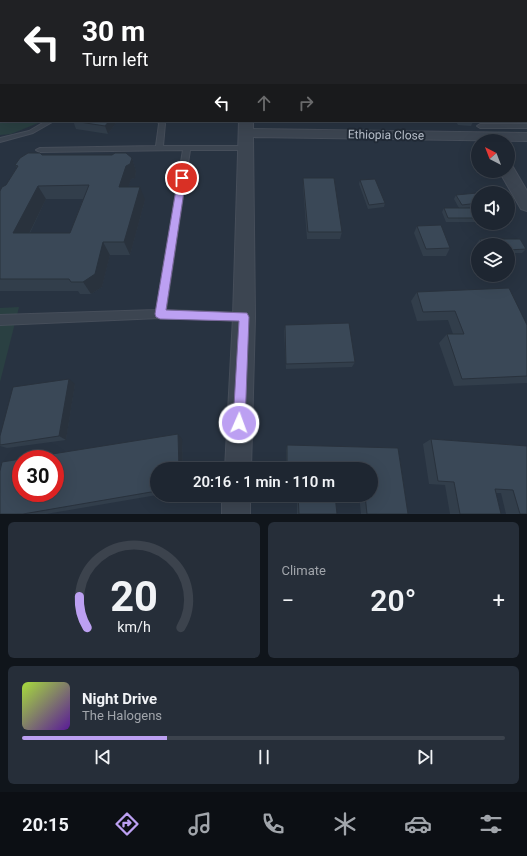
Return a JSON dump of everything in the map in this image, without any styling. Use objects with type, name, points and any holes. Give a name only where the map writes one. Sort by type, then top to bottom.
[{"type":"street","name":"Ethiopia Close","points":[[246,134],[483,131],[527,137]]},
{"type":"street","points":[[238,462],[244,317],[246,134]]},
{"type":"street","points":[[511,178],[527,205]]},
{"type":"street","points":[[236,502],[236,514]]},
{"type":"lane","points":[[0,140],[31,132],[49,122]]},
{"type":"lane","points":[[159,148],[161,122]]},
{"type":"lane","points":[[483,131],[527,126]]},
{"type":"lane","points":[[40,150],[187,148],[246,134]]},
{"type":"lane","points":[[160,314],[187,148]]},
{"type":"lane","points":[[0,320],[160,314],[244,317]]},
{"type":"green space","points":[[0,122],[41,122],[11,134],[0,135]]},
{"type":"green space","points":[[19,307],[0,382],[0,308]]},
{"type":"building","points":[[79,122],[108,122],[105,126]]},
{"type":"building","points":[[28,153],[40,153],[42,155],[112,155],[115,153],[126,153],[132,158],[130,164],[126,166],[119,187],[140,187],[124,242],[103,242],[95,274],[83,282],[71,282],[69,279],[0,279],[0,191],[2,187],[6,185],[18,166],[15,165],[20,158]],"holes":[[[89,185],[70,233],[13,233],[38,186]]]},
{"type":"building","points":[[303,178],[334,178],[342,232],[308,232]]},
{"type":"building","points":[[375,179],[385,203],[369,205],[360,180]]},
{"type":"building","points":[[471,194],[471,204],[462,205],[456,195]]},
{"type":"building","points":[[444,208],[471,208],[471,218],[448,218]]},
{"type":"building","points":[[441,225],[450,248],[426,249],[417,226]]},
{"type":"building","points":[[515,239],[520,239],[526,249],[515,250]]},
{"type":"building","points":[[509,288],[527,325],[527,376],[462,379],[447,334],[464,334],[455,311],[423,312],[417,292]]},
{"type":"building","points":[[349,323],[355,362],[286,364],[285,325]]},
{"type":"building","points":[[69,379],[59,436],[0,445],[0,436],[13,387]]},
{"type":"building","points":[[178,434],[179,462],[150,462],[150,492],[23,514],[0,514],[0,471],[2,462],[12,460],[12,502],[64,502],[64,452]]},
{"type":"building","points":[[431,439],[527,446],[527,514],[520,514],[513,490],[495,489],[501,514],[460,514],[454,482],[438,481]]},
{"type":"building","points":[[287,445],[398,448],[408,514],[367,514],[366,502],[378,502],[378,462],[287,462]]},
{"type":"building","points":[[298,502],[336,502],[337,514],[299,514]]},
{"type":"route","points":[[182,178],[160,314],[244,317],[239,423]]}]
